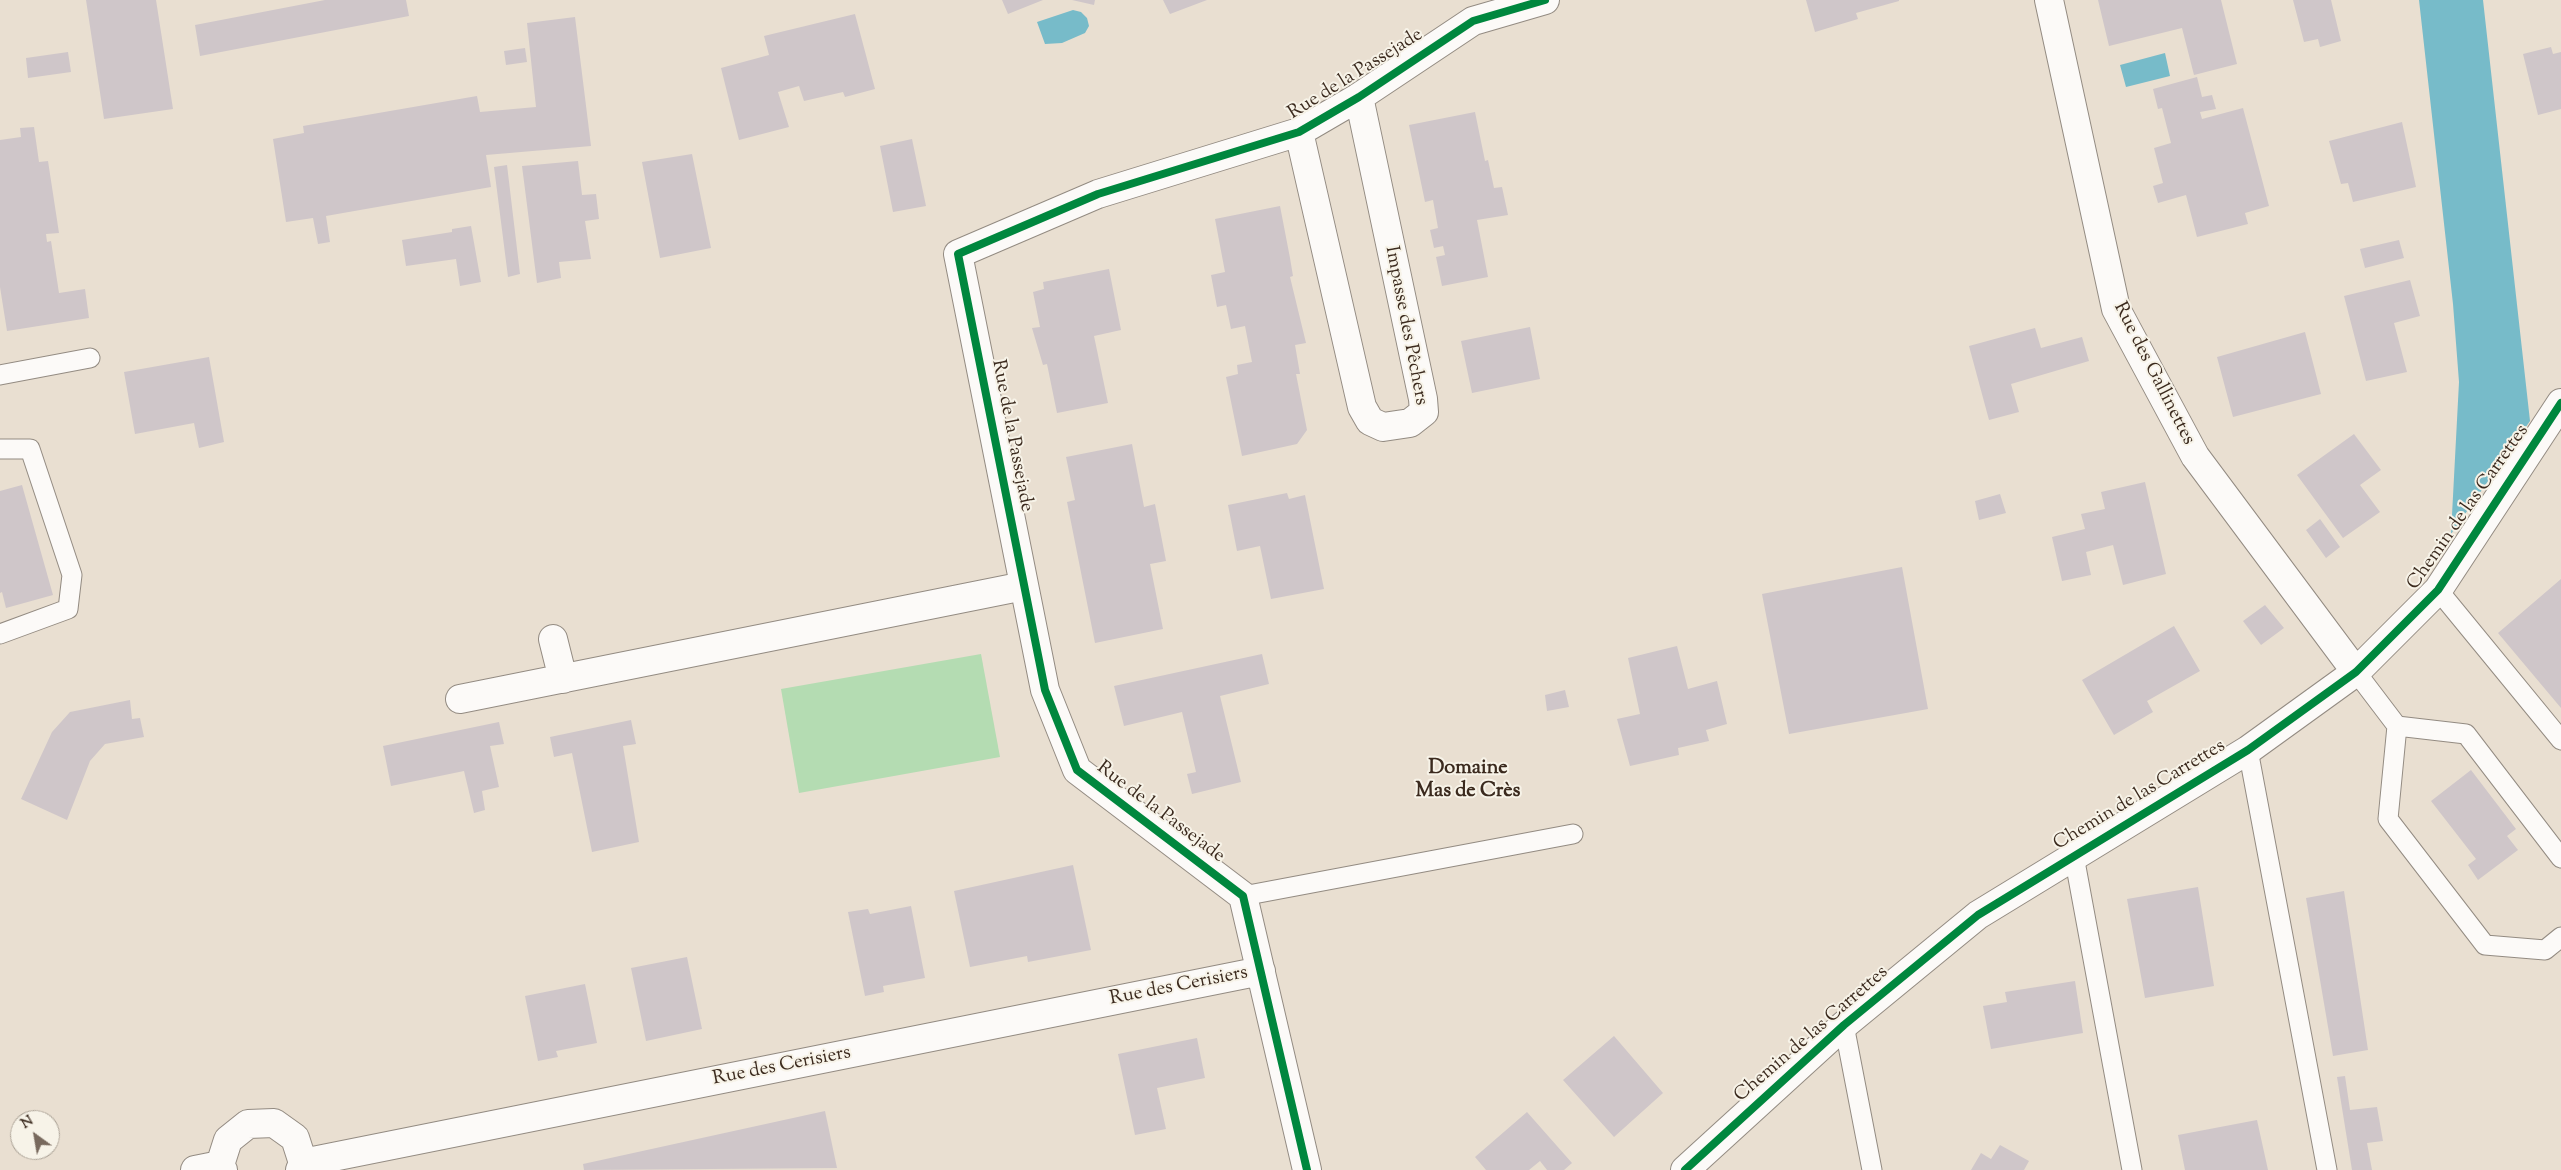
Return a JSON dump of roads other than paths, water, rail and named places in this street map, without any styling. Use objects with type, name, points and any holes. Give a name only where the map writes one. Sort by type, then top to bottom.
[{"type":"street","name":"Rue de la Passejade","points":[[1243,896],[1077,770],[1045,690],[958,254],[1098,194],[1299,132],[1358,97],[1473,21],[1545,0]]},
{"type":"street","name":"Rue des Gallinettes","points":[[2049,0],[2116,309],[2195,456],[2356,672]]},
{"type":"street","name":"Impasse des Pêchers","points":[[1299,132],[1362,406],[1370,421],[1382,427],[1410,423],[1424,412],[1423,399],[1358,97]]},
{"type":"street","name":"Chemin de las Carrettes","points":[[1685,1170],[1844,1025],[1978,915],[2248,750],[2356,672],[2438,590],[2561,403]]},
{"type":"street","points":[[460,699],[1024,586]]},
{"type":"street","points":[[553,639],[563,679]]},
{"type":"street","points":[[1243,896],[1307,1170]]},
{"type":"street","name":"Rue des Cerisiers","points":[[302,1166],[1261,971]]},
{"type":"street","points":[[213,1168],[228,1140],[248,1124],[274,1124],[295,1138],[302,1166]]},
{"type":"lane","points":[[0,375],[90,358]]},
{"type":"lane","points":[[0,449],[30,449],[72,575],[68,609],[0,634]]},
{"type":"lane","points":[[2438,590],[2561,740]]},
{"type":"lane","points":[[2356,672],[2397,726],[2388,818],[2485,945],[2545,950],[2561,937]]},
{"type":"lane","points":[[2397,726],[2466,734],[2561,858]]},
{"type":"lane","points":[[2248,750],[2326,1170]]},
{"type":"lane","points":[[1243,896],[1574,834]]},
{"type":"lane","points":[[2074,856],[2132,1170]]},
{"type":"lane","points":[[1844,1025],[1872,1170]]},
{"type":"water","points":[[2419,0],[2483,0],[2530,421],[2451,534],[2459,382],[2453,304]]},
{"type":"water","points":[[1073,10],[1081,12],[1087,18],[1089,26],[1085,33],[1062,43],[1045,44],[1037,22]]},
{"type":"water","points":[[2165,53],[2170,76],[2126,87],[2120,65]]},
{"type":"district","name":"Domaine Mas de Crès","points":[[1468,782]]}]
